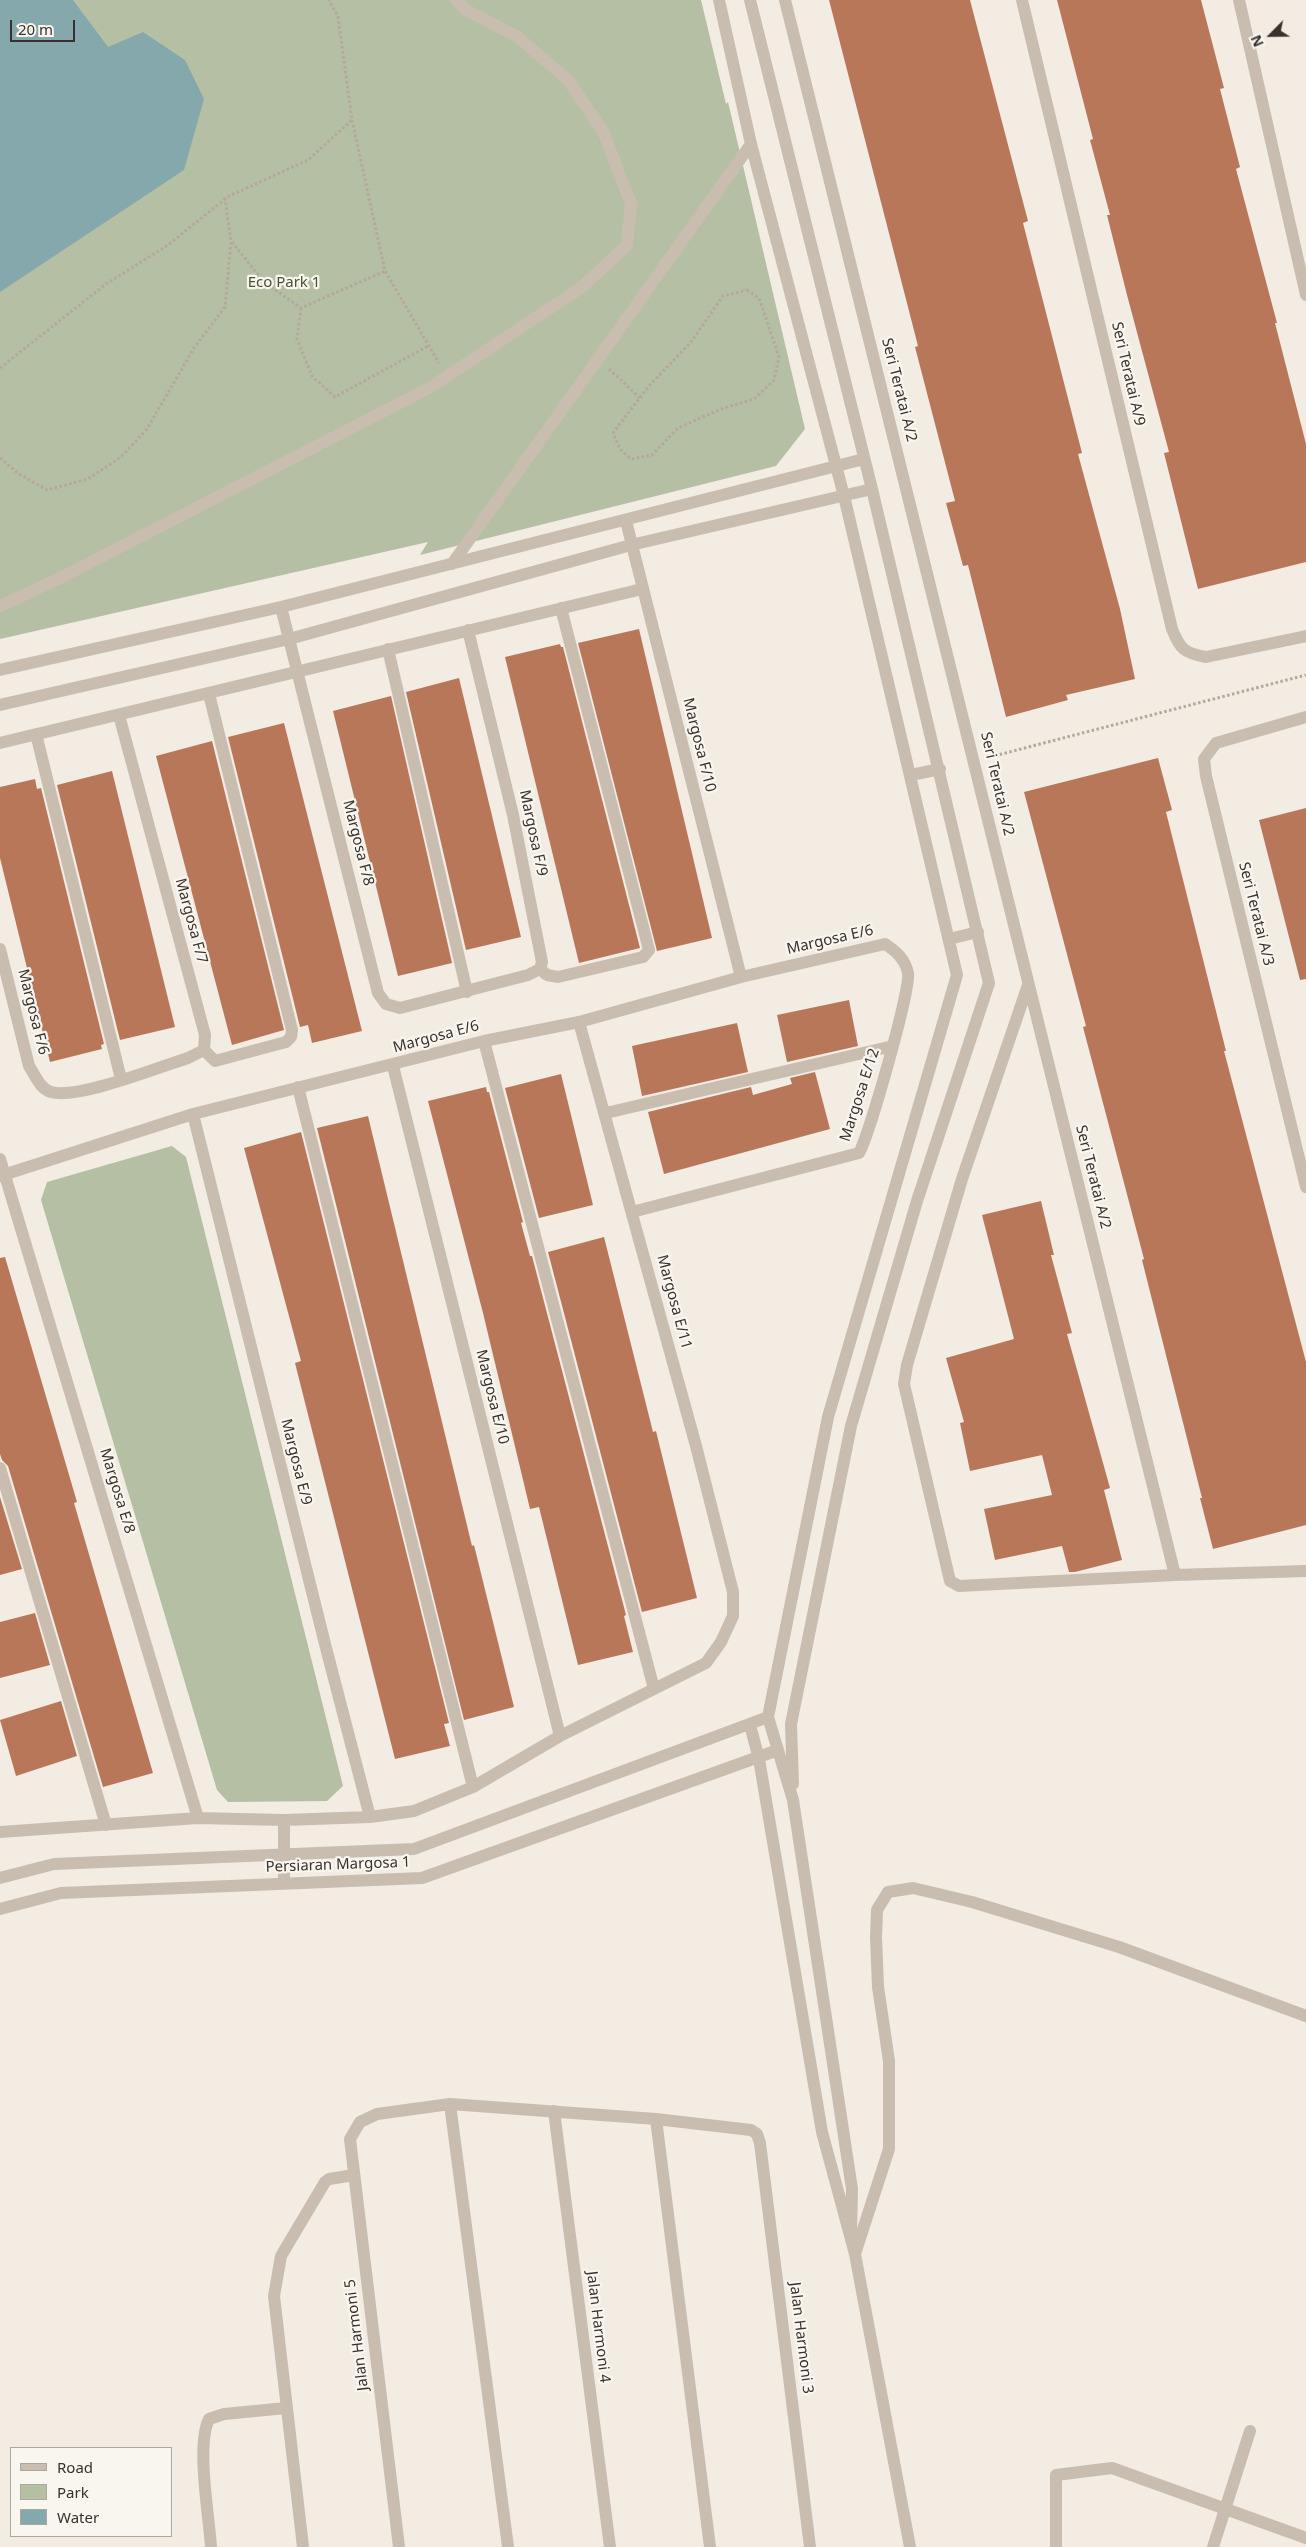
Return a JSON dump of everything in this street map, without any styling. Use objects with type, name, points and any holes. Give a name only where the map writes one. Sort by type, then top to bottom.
[{"type":"street","points":[[0,606],[230,491],[431,386],[582,287],[627,245],[631,204],[603,132],[568,80],[518,37],[466,10],[456,0]]},
{"type":"street","points":[[719,0],[751,144],[844,496],[957,975],[828,1417],[768,1718],[793,1800]]},
{"type":"street","points":[[750,0],[872,489],[940,769],[989,983],[917,1201],[851,1426],[792,1724],[793,1800],[852,2189],[851,2234]]},
{"type":"street","name":"Seri Teratai A/2","points":[[786,0],[1175,1575]]},
{"type":"street","name":"Seri Teratai A/9","points":[[1022,0],[1172,629],[1179,646],[1191,654],[1206,657],[1306,636]]},
{"type":"street","points":[[1239,0],[1306,295]]},
{"type":"street","points":[[452,564],[751,144]]},
{"type":"street","points":[[0,670],[281,607],[626,521],[864,459]]},
{"type":"street","points":[[0,704],[289,639],[631,545],[872,489]]},
{"type":"street","name":"Margosa F/10","points":[[626,521],[741,977]]},
{"type":"street","points":[[0,744],[642,589]]},
{"type":"street","name":"Margosa F/8","points":[[281,607],[378,993],[386,1004],[400,1008],[467,992]]},
{"type":"street","points":[[388,649],[467,992],[540,969],[547,975],[558,977],[643,957],[649,950],[561,608]]},
{"type":"street","name":"Margosa F/9","points":[[468,630],[515,824],[542,955],[540,969]]},
{"type":"street","points":[[36,734],[121,1078],[188,1058],[204,1050],[215,1061],[286,1042],[291,1037],[292,1030],[209,694]]},
{"type":"street","name":"Margosa F/7","points":[[119,715],[205,1035],[204,1050]]},
{"type":"street","name":"Seri Teratai A/3","points":[[1306,717],[1216,743],[1204,759],[1206,776],[1306,1187]]},
{"type":"street","points":[[911,775],[940,769]]},
{"type":"street","points":[[949,939],[978,932]]},
{"type":"street","name":"Margosa E/6","points":[[2,1175],[193,1114],[298,1087],[393,1066],[484,1041],[579,1022],[741,977],[885,944]]},
{"type":"street","name":"Margosa E/12","points":[[632,1212],[859,1153],[893,1046],[909,982],[904,960],[896,950],[885,944]]},
{"type":"street","name":"Margosa F/6","points":[[0,949],[30,1066],[40,1084],[50,1092],[72,1094],[121,1078]]},
{"type":"street","points":[[1028,985],[962,1179],[907,1365],[904,1384],[950,1581],[959,1586],[1175,1575],[1306,1571]]},
{"type":"street","name":"Margosa E/11","points":[[1,1830],[198,1818],[284,1820],[370,1817],[414,1811],[473,1787],[560,1736],[706,1663],[721,1642],[733,1616],[732,1592],[696,1446],[606,1113],[579,1022]]},
{"type":"street","points":[[484,1041],[654,1689]]},
{"type":"street","points":[[606,1113],[893,1046]]},
{"type":"street","name":"Margosa E/10","points":[[393,1066],[560,1736]]},
{"type":"street","points":[[298,1087],[473,1787]]},
{"type":"street","name":"Margosa E/9","points":[[193,1114],[324,1644],[370,1817]]},
{"type":"street","name":"Margosa E/8","points":[[0,1159],[2,1175],[198,1818]]},
{"type":"street","points":[[0,1468],[106,1825]]},
{"type":"street","name":"Persiaran Margosa 1","points":[[0,1878],[54,1864],[414,1849],[768,1718]]},
{"type":"street","points":[[778,1750],[792,1724]]},
{"type":"street","points":[[750,1725],[759,1759],[822,2132],[851,2234],[910,2547]]},
{"type":"street","name":"Persiaran Margosa 1","points":[[0,1909],[61,1893],[422,1878],[737,1767],[778,1750]]},
{"type":"street","points":[[737,1767],[749,1772],[765,1795]]},
{"type":"street","points":[[284,1820],[284,1883]]},
{"type":"street","points":[[855,2254],[889,2149],[889,2061],[878,1987],[876,1937],[877,1910],[888,1892],[913,1888],[972,1902],[1119,1948],[1306,2016]]},
{"type":"street","points":[[508,2547],[450,2104],[656,2119],[710,2547]]},
{"type":"street","name":"Jalan Harmoni 5","points":[[399,2547],[350,2139],[360,2122],[377,2114],[450,2104]]},
{"type":"street","name":"Jalan Harmoni 4","points":[[554,2111],[610,2547]]},
{"type":"street","name":"Jalan Harmoni 3","points":[[656,2119],[751,2130],[757,2134],[760,2143],[810,2547]]},
{"type":"street","points":[[302,2547],[274,2296],[281,2256],[325,2182],[329,2179],[354,2174]]},
{"type":"street","points":[[211,2547],[203,2446],[204,2428],[209,2419],[224,2414],[286,2408]]},
{"type":"street","points":[[1213,2547],[1250,2431]]},
{"type":"street","points":[[1056,2547],[1056,2475],[1112,2468],[1306,2538]]},
{"type":"path","points":[[329,0],[338,17],[352,120],[385,271],[428,346],[448,375]]},
{"type":"path","points":[[0,368],[106,284],[168,245],[225,198],[308,160],[352,120]]},
{"type":"path","points":[[0,458],[19,474],[47,490],[88,478],[121,457],[147,429],[194,348],[225,307],[231,242],[225,198]]},
{"type":"path","points":[[231,242],[264,282],[301,308]]},
{"type":"path","points":[[301,308],[385,271]]},
{"type":"path","points":[[748,290],[759,298],[779,357],[774,380],[754,399],[721,409],[678,428],[652,455],[631,459],[620,449],[613,432],[640,398],[691,342],[723,296],[748,290]]},
{"type":"path","points":[[301,308],[297,339],[312,376],[336,397],[428,346]]},
{"type":"path","points":[[598,359],[640,398]]},
{"type":"path","points":[[975,761],[1306,675]]},
{"type":"green space","name":"Eco Park 1","points":[[0,0],[701,0],[726,104],[728,102],[805,429],[776,466],[420,555],[428,542],[0,639]]},
{"type":"green space","points":[[172,1146],[186,1157],[343,1786],[327,1801],[228,1802],[217,1790],[41,1200],[47,1182]]},
{"type":"water","points":[[0,0],[73,0],[108,47],[143,32],[185,60],[204,99],[184,170],[0,292]]},
{"type":"building","points":[[829,0],[970,0],[1028,221],[1023,223],[1082,453],[1078,454],[1120,609],[1135,679],[1066,695],[1068,700],[1006,717],[968,565],[963,566],[946,503],[955,501],[915,347],[918,346]]},
{"type":"building","points":[[1057,0],[1201,0],[1224,88],[1220,89],[1240,167],[1236,169],[1277,323],[1275,323],[1306,444],[1306,562],[1198,589],[1164,453],[1169,452],[1107,215],[1110,215],[1090,140],[1093,139]]},
{"type":"building","points":[[639,629],[712,938],[657,951],[578,643]]},
{"type":"building","points":[[560,644],[563,647],[640,948],[579,963],[505,657]]},
{"type":"building","points":[[459,678],[521,937],[466,950],[406,692]]},
{"type":"building","points":[[391,696],[452,963],[398,976],[333,711]]},
{"type":"building","points":[[284,723],[362,1031],[312,1043],[308,1025],[300,1027],[228,737]]},
{"type":"building","points":[[212,741],[284,1030],[232,1045],[156,756]]},
{"type":"building","points":[[1158,758],[1172,810],[1166,812],[1226,1051],[1224,1051],[1306,1362],[1306,1525],[1213,1549],[1142,1260],[1144,1259],[1083,1027],[1086,1026],[1024,792]]},
{"type":"building","points":[[112,771],[175,1027],[120,1040],[57,785]]},
{"type":"building","points":[[35,779],[37,789],[41,788],[104,1044],[101,1045],[102,1049],[50,1062],[0,858],[0,787]]},
{"type":"building","points":[[1306,808],[1306,979],[1300,980],[1259,820]]},
{"type":"building","points":[[849,1000],[858,1046],[787,1062],[777,1015]]},
{"type":"building","points":[[737,1023],[748,1072],[642,1096],[632,1046]]},
{"type":"building","points":[[815,1072],[830,1129],[664,1174],[648,1112],[751,1087],[753,1095],[792,1084],[790,1078]]},
{"type":"building","points":[[561,1074],[593,1205],[539,1218],[505,1088]]},
{"type":"building","points":[[486,1087],[487,1092],[489,1092],[523,1222],[521,1223],[530,1256],[532,1256],[626,1615],[624,1616],[633,1652],[578,1665],[539,1507],[530,1509],[483,1313],[428,1101]]},
{"type":"building","points":[[368,1116],[472,1546],[474,1545],[514,1707],[464,1720],[317,1128]]},
{"type":"building","points":[[301,1132],[449,1723],[444,1724],[450,1746],[395,1759],[295,1363],[301,1361],[244,1148]]},
{"type":"building","points":[[1041,1201],[1054,1255],[1051,1255],[1072,1333],[1067,1334],[1110,1488],[1104,1490],[1122,1560],[1075,1572],[1069,1572],[1062,1546],[995,1560],[984,1509],[1052,1495],[1042,1455],[970,1471],[960,1423],[964,1422],[946,1358],[1014,1339],[982,1215]]},
{"type":"building","points":[[604,1237],[653,1432],[656,1431],[697,1598],[642,1612],[548,1252]]},
{"type":"building","points":[[5,1257],[77,1502],[74,1503],[153,1773],[103,1787],[8,1466],[2,1460],[0,1454],[0,1258]]},
{"type":"building","points":[[0,1497],[22,1569],[0,1575]]},
{"type":"building","points":[[35,1613],[50,1665],[0,1678],[0,1622]]},
{"type":"building","points":[[61,1701],[77,1756],[16,1776],[0,1720]]}]
